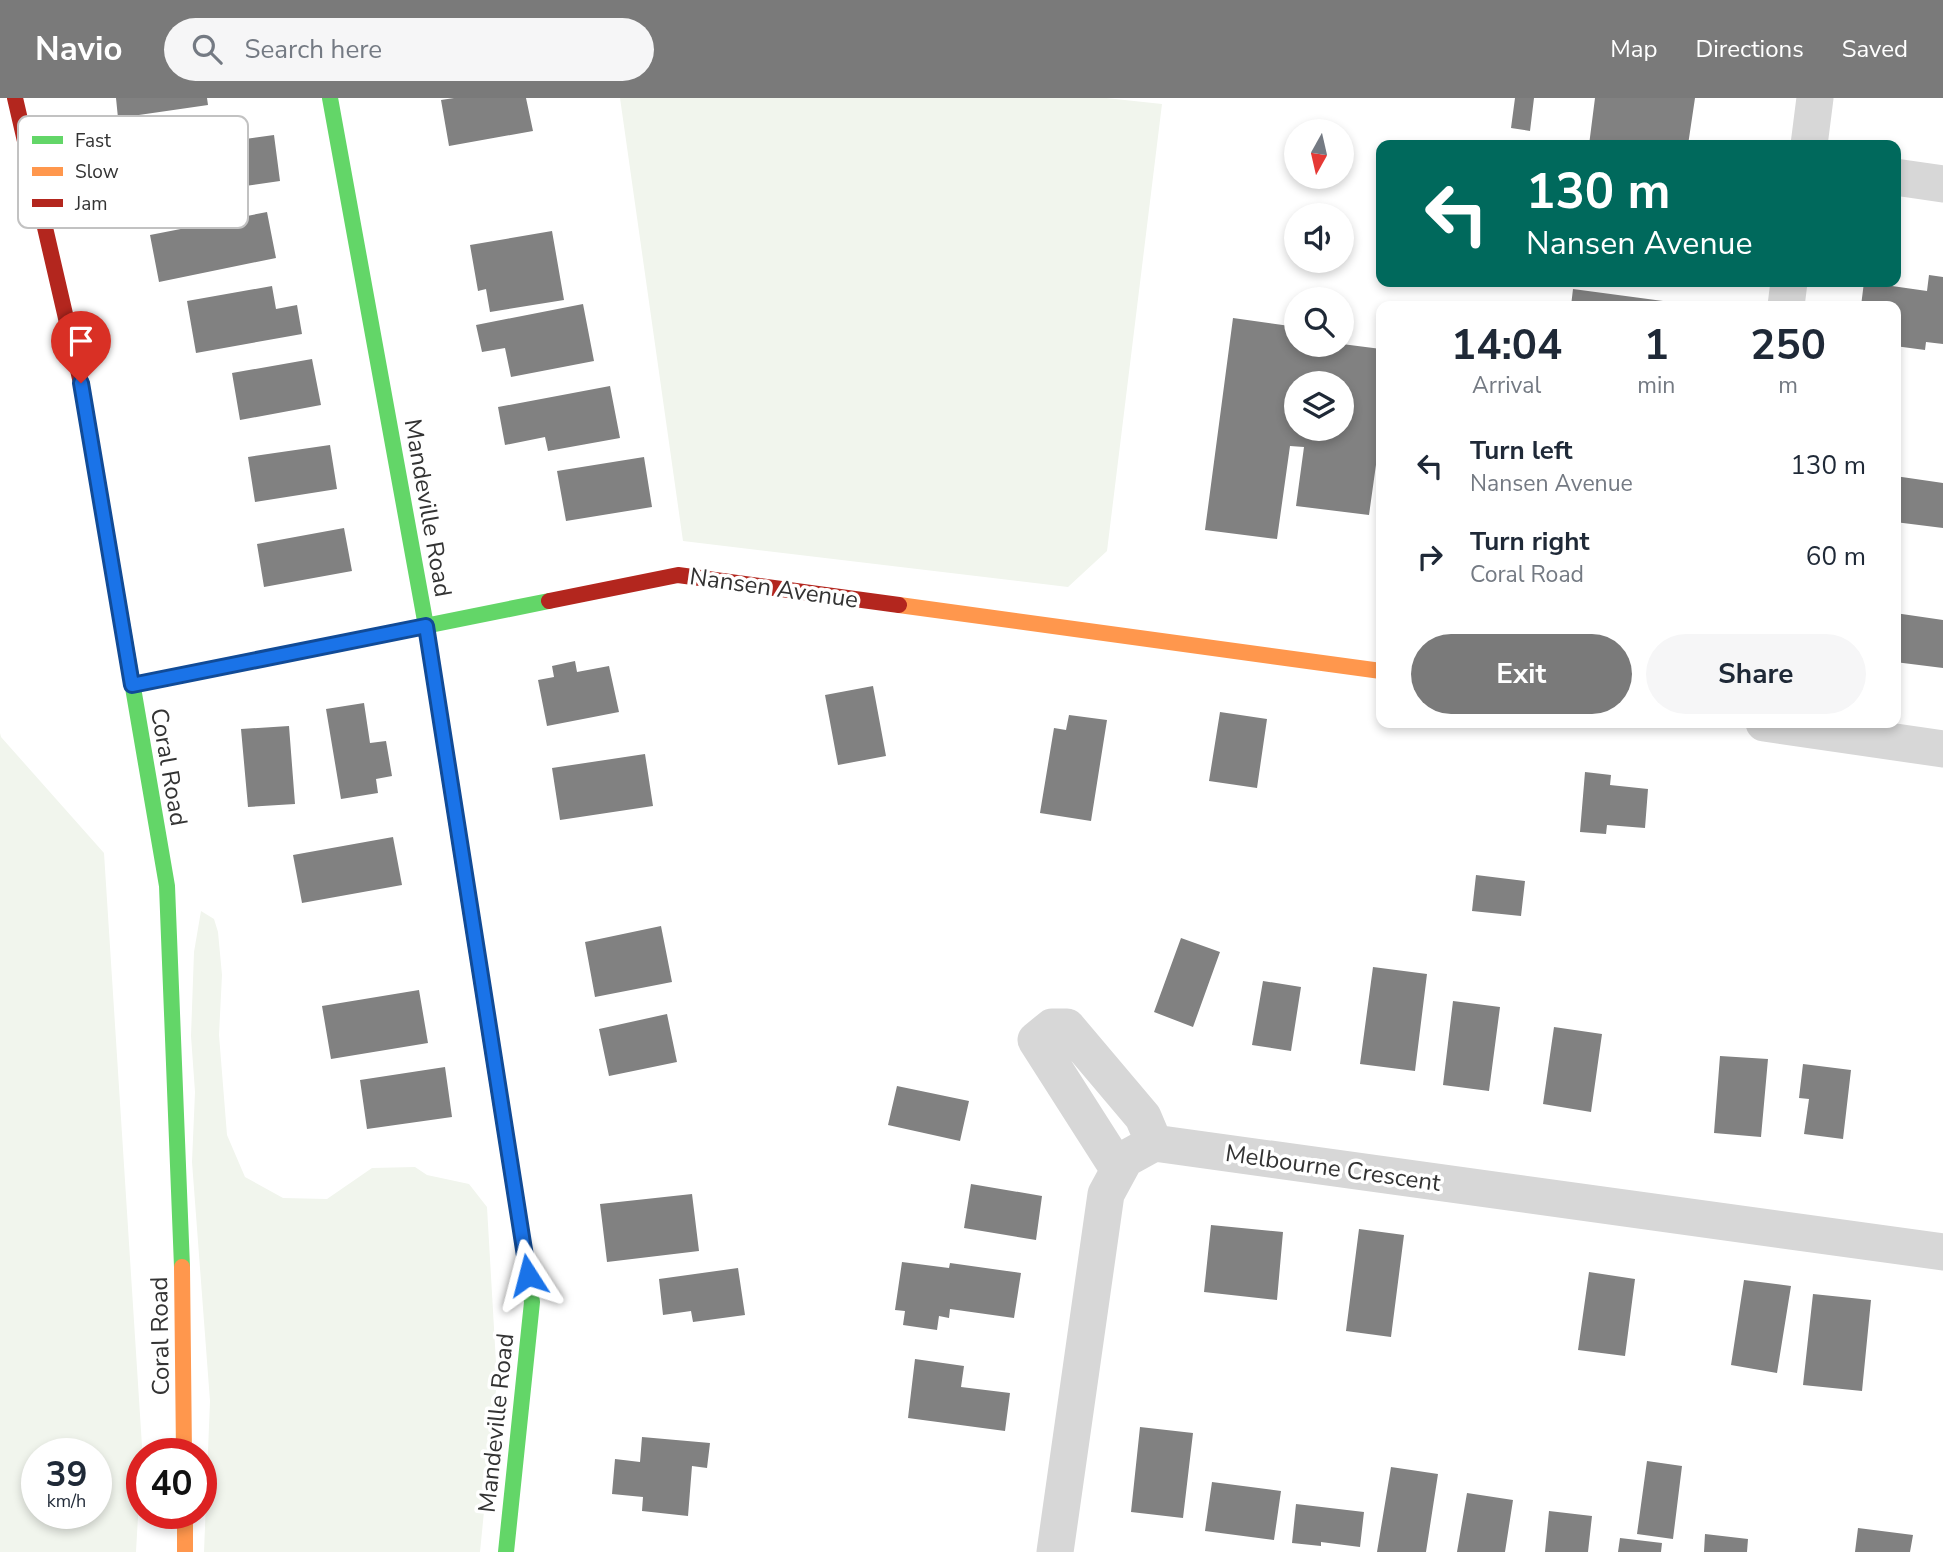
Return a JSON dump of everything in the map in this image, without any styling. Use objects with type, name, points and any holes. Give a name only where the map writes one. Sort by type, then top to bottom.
[{"type":"street","name":"Coral Road","points":[[15,98],[19,116]]},
{"type":"street","name":"Mandeville Road","points":[[330,98],[426,626],[532,1302],[506,1552]]},
{"type":"street","points":[[1810,140],[1815,98]]},
{"type":"street","points":[[1901,178],[1943,184]]},
{"type":"street","name":"Coral Road","points":[[45,228],[81,383],[167,886],[182,1275],[184,1438]]},
{"type":"street","name":"Nansen Avenue","points":[[132,685],[678,575],[1376,670]]},
{"type":"street","points":[[1798,728],[1943,749]]},
{"type":"street","points":[[1055,1552],[1106,1194],[1125,1159],[1154,1143],[1143,1117],[1067,1027],[1052,1027],[1036,1040],[1119,1170]]},
{"type":"street","name":"Melbourne Crescent","points":[[1154,1143],[1943,1252]]},
{"type":"street","points":[[185,1529],[185,1552]]},
{"type":"shaded area","points":[[620,98],[1106,98],[1162,104],[1107,551],[1068,587],[683,541]]},
{"type":"shaded area","points":[[0,733],[104,853],[141,1438],[126,1438],[126,1529],[137,1529],[136,1552],[0,1552]]},
{"type":"shaded area","points":[[201,911],[214,919],[218,932],[222,975],[219,1035],[227,1135],[245,1177],[283,1198],[327,1199],[372,1168],[415,1167],[427,1175],[469,1184],[487,1207],[497,1380],[480,1552],[204,1552],[205,1529],[217,1529],[217,1438],[209,1438],[210,1401],[192,1162],[195,1092],[191,1036],[194,952]]},
{"type":"building","points":[[116,98],[207,98],[208,105],[118,116]]},
{"type":"building","points":[[526,98],[533,131],[449,146],[441,100]]},
{"type":"building","points":[[1515,98],[1534,98],[1530,131],[1511,128]]},
{"type":"building","points":[[1595,98],[1695,98],[1689,140],[1590,140]]},
{"type":"building","points":[[274,135],[280,181],[248,186],[248,139]]},
{"type":"building","points":[[267,212],[276,258],[159,282],[150,235],[186,228],[248,228],[248,216]]},
{"type":"building","points":[[552,231],[564,300],[490,312],[486,289],[478,291],[470,245]]},
{"type":"building","points":[[1929,275],[1943,277],[1943,344],[1926,342],[1925,350],[1901,347],[1901,301],[1862,301],[1863,287],[1899,287],[1927,291]]},
{"type":"building","points":[[272,286],[276,309],[297,305],[302,334],[196,353],[187,301]]},
{"type":"building","points":[[1573,289],[1663,301],[1572,301]]},
{"type":"building","points":[[583,304],[594,361],[511,377],[505,348],[482,352],[476,325]]},
{"type":"building","points":[[1233,318],[1284,325],[1284,357],[1354,357],[1354,346],[1376,348],[1376,465],[1369,515],[1296,506],[1304,447],[1290,446],[1277,539],[1205,530]]},
{"type":"building","points":[[312,359],[321,405],[240,420],[232,373]]},
{"type":"building","points":[[610,386],[620,438],[548,451],[545,437],[505,445],[498,407]]},
{"type":"building","points":[[330,445],[337,489],[255,502],[248,457]]},
{"type":"building","points":[[644,457],[652,507],[566,521],[557,471]]},
{"type":"building","points":[[1901,477],[1943,483],[1943,528],[1901,523]]},
{"type":"building","points":[[344,528],[352,571],[264,587],[257,544]]},
{"type":"building","points":[[1901,614],[1943,620],[1943,668],[1901,663]]},
{"type":"building","points":[[575,661],[577,672],[609,666],[619,712],[547,726],[538,680],[554,677],[552,666]]},
{"type":"building","points":[[873,686],[886,756],[838,765],[825,695]]},
{"type":"building","points":[[364,703],[370,743],[386,741],[392,776],[376,779],[378,793],[341,799],[326,709]]},
{"type":"building","points":[[1220,712],[1267,719],[1257,788],[1209,781]]},
{"type":"building","points":[[1069,715],[1107,720],[1091,821],[1040,813],[1054,728],[1066,730]]},
{"type":"building","points":[[289,726],[295,804],[248,807],[241,729]]},
{"type":"building","points":[[645,754],[653,806],[560,820],[552,768]]},
{"type":"building","points":[[1585,772],[1611,775],[1610,785],[1648,789],[1645,828],[1607,825],[1606,834],[1580,832]]},
{"type":"building","points":[[393,837],[402,885],[302,903],[293,855]]},
{"type":"building","points":[[1476,875],[1525,881],[1521,916],[1472,911]]},
{"type":"building","points":[[661,926],[672,982],[595,997],[585,942]]},
{"type":"building","points":[[1181,938],[1220,952],[1193,1027],[1154,1012]]},
{"type":"building","points":[[1373,967],[1427,974],[1415,1071],[1360,1064]]},
{"type":"building","points":[[1263,981],[1301,987],[1291,1051],[1252,1045]]},
{"type":"building","points":[[419,990],[428,1043],[331,1059],[322,1006]]},
{"type":"building","points":[[1453,1001],[1500,1007],[1489,1091],[1443,1085]]},
{"type":"building","points":[[667,1014],[677,1062],[609,1076],[599,1029]]},
{"type":"building","points":[[1554,1027],[1602,1034],[1591,1112],[1543,1104]]},
{"type":"building","points":[[1720,1056],[1768,1059],[1761,1137],[1714,1133]]},
{"type":"building","points":[[1803,1064],[1851,1070],[1843,1139],[1804,1134],[1809,1099],[1799,1098]]},
{"type":"building","points":[[445,1067],[452,1117],[367,1129],[360,1080]]},
{"type":"building","points":[[897,1086],[969,1101],[960,1141],[888,1125]]},
{"type":"building","points":[[971,1184],[1042,1196],[1036,1240],[964,1228]]},
{"type":"building","points":[[692,1194],[699,1251],[607,1262],[600,1204]]},
{"type":"building","points":[[1211,1225],[1283,1232],[1277,1300],[1204,1292]]},
{"type":"building","points":[[1359,1229],[1404,1235],[1391,1337],[1346,1331]]},
{"type":"building","points":[[902,1262],[949,1268],[950,1263],[1021,1273],[1014,1318],[950,1309],[949,1318],[939,1316],[937,1330],[903,1325],[905,1311],[895,1310]]},
{"type":"building","points":[[738,1268],[745,1315],[693,1322],[691,1311],[663,1315],[659,1279]]},
{"type":"building","points":[[1589,1272],[1635,1279],[1625,1356],[1578,1350]]},
{"type":"building","points":[[1744,1280],[1791,1286],[1777,1373],[1731,1365]]},
{"type":"building","points":[[1813,1294],[1871,1300],[1862,1391],[1803,1385]]},
{"type":"building","points":[[915,1359],[964,1366],[961,1387],[1010,1393],[1005,1431],[908,1418]]},
{"type":"building","points":[[1140,1427],[1193,1433],[1183,1518],[1131,1512]]},
{"type":"building","points":[[642,1437],[710,1443],[707,1468],[692,1466],[688,1516],[642,1511],[643,1497],[612,1494],[615,1459],[640,1462]]},
{"type":"building","points":[[1647,1461],[1682,1466],[1673,1539],[1637,1534]]},
{"type":"building","points":[[1391,1467],[1438,1474],[1426,1552],[1377,1552]]},
{"type":"building","points":[[1212,1482],[1281,1491],[1274,1540],[1205,1531]]},
{"type":"building","points":[[1467,1493],[1513,1500],[1505,1552],[1457,1552]]},
{"type":"building","points":[[1296,1504],[1364,1512],[1360,1547],[1321,1542],[1321,1546],[1292,1543]]},
{"type":"building","points":[[1549,1511],[1592,1516],[1588,1552],[1545,1552]]},
{"type":"building","points":[[1858,1528],[1913,1535],[1910,1552],[1855,1552]]},
{"type":"building","points":[[1705,1534],[1748,1539],[1747,1552],[1704,1552]]},
{"type":"building","points":[[1620,1538],[1662,1543],[1661,1552],[1618,1552]]},
{"type":"traffic: fast","points":[[330,98],[426,626],[445,749]]},
{"type":"traffic: fast","points":[[112,565],[167,886],[182,1267]]},
{"type":"traffic: fast","points":[[132,685],[549,601]]},
{"type":"traffic: fast","points":[[502,1112],[532,1302],[506,1552]]},
{"type":"traffic: slow","points":[[899,605],[1376,670]]},
{"type":"traffic: slow","points":[[182,1267],[184,1438]]},
{"type":"traffic: slow","points":[[185,1529],[185,1552]]},
{"type":"traffic: jam","points":[[15,98],[19,116]]},
{"type":"traffic: jam","points":[[45,228],[81,383],[112,565]]},
{"type":"traffic: jam","points":[[549,601],[678,575],[899,605]]},
{"type":"traffic: jam","points":[[445,749],[502,1112]]},
{"type":"route","points":[[81,383],[132,685],[426,626],[528,1275]]}]
